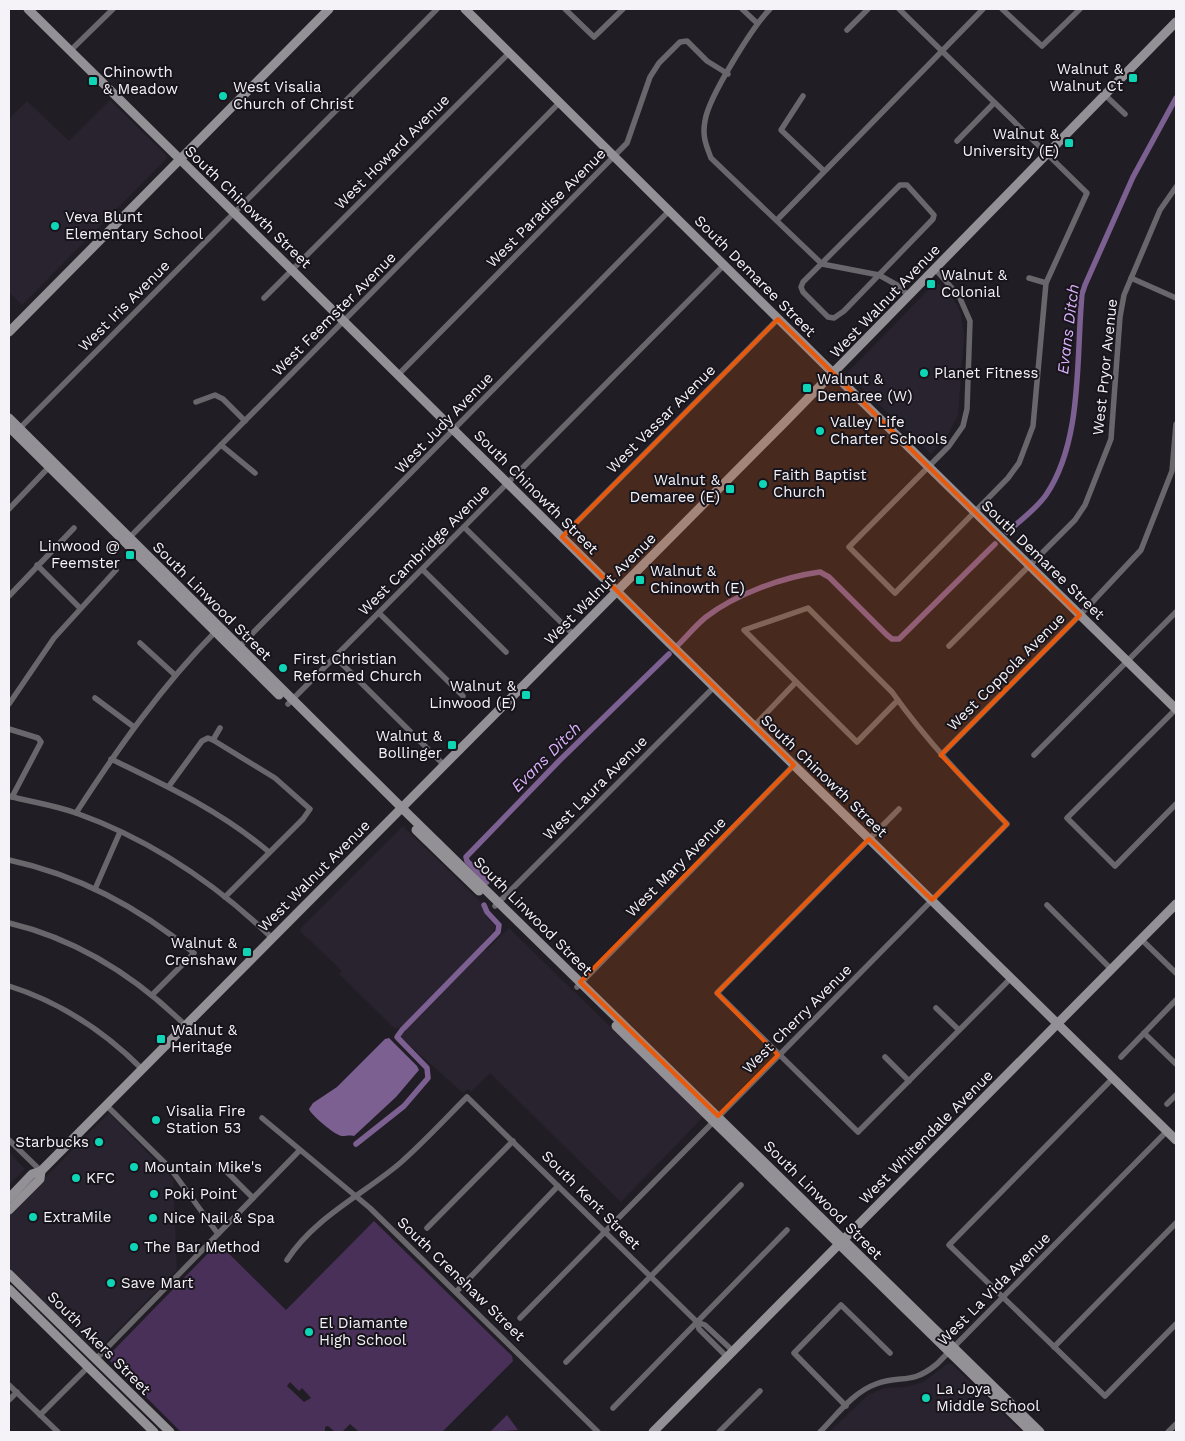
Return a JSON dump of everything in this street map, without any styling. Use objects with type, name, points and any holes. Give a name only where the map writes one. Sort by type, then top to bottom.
[{"type":"street","name":"South Chinowth Street","points":[[28,9],[616,592],[1176,1140]]},
{"type":"street","points":[[70,51],[113,9]]},
{"type":"street","points":[[9,332],[329,9]]},
{"type":"street","name":"West Iris Avenue","points":[[19,433],[437,9]]},
{"type":"street","name":"South Demaree Street","points":[[465,9],[670,210],[833,374],[1176,709]]},
{"type":"street","points":[[565,9],[594,37],[624,9]]},
{"type":"street","points":[[742,9],[757,23]]},
{"type":"street","points":[[770,9],[757,23],[707,110],[703,139],[712,158],[777,220],[796,242],[822,264],[879,275],[893,282],[909,296]]},
{"type":"street","points":[[847,30],[868,9]]},
{"type":"street","points":[[899,9],[1087,193],[1046,283],[1036,410],[1028,444],[1019,463],[1008,478],[895,593],[848,547],[928,467],[956,437],[963,426],[967,409],[971,331],[964,303],[955,289],[935,269]]},
{"type":"street","points":[[777,220],[823,170],[983,9]]},
{"type":"street","points":[[1002,9],[1042,46],[1080,9]]},
{"type":"street","name":"West Walnut Avenue","points":[[9,1198],[32,1174],[40,1171],[574,635],[833,374],[1176,22]]},
{"type":"street","name":"West Paradise Avenue","points":[[398,375],[615,156],[632,135],[655,68],[683,40],[707,61],[728,74]]},
{"type":"street","name":"West Howard Avenue","points":[[264,298],[510,52]]},
{"type":"street","points":[[1105,95],[1125,114]]},
{"type":"street","points":[[803,96],[781,130],[823,170]]},
{"type":"street","name":"West Feemster Avenue","points":[[127,540],[560,102]]},
{"type":"street","points":[[957,141],[994,103]]},
{"type":"street","points":[[900,185],[907,185],[934,215],[879,275],[834,318],[826,315],[801,287],[803,282],[822,264],[900,185]]},
{"type":"street","name":"West Pryor Avenue","points":[[949,646],[1080,513],[1106,454],[1112,426],[1120,316],[1131,278],[1160,210],[1176,187]]},
{"type":"street","name":"West Judy Avenue","points":[[237,649],[670,210]]},
{"type":"street","name":"West Cambridge Avenue","points":[[290,702],[423,570],[724,264]]},
{"type":"street","points":[[1029,278],[1046,283]]},
{"type":"street","points":[[1131,278],[1176,298]]},
{"type":"street","name":"West Vassar Avenue","points":[[562,538],[778,319]]},
{"type":"street","points":[[196,402],[208,396],[219,397],[245,421]]},
{"type":"street","name":"South Linwood Street","points":[[9,418],[19,433],[49,467],[127,540]]},
{"type":"street","name":"West Coppola Avenue","points":[[940,755],[1080,615],[1141,550],[1170,478],[1176,424]]},
{"type":"street","name":"South Linwood Street","points":[[9,428],[19,433],[290,702],[951,1350],[1038,1432]]},
{"type":"street","points":[[221,445],[255,473]]},
{"type":"street","points":[[9,509],[49,467]]},
{"type":"street","points":[[464,527],[574,635]]},
{"type":"street","points":[[9,596],[74,528]]},
{"type":"street","points":[[38,565],[80,608]]},
{"type":"street","points":[[9,704],[41,655],[80,608],[116,570]]},
{"type":"street","points":[[423,570],[506,652]]},
{"type":"street","points":[[898,700],[857,742],[744,630],[808,608],[898,700],[940,755]]},
{"type":"street","points":[[1034,756],[1176,612]]},
{"type":"street","points":[[379,613],[463,696]]},
{"type":"street","points":[[76,813],[134,727],[175,675],[217,630]]},
{"type":"street","points":[[140,643],[175,675]]},
{"type":"street","points":[[335,657],[444,765]]},
{"type":"street","points":[[754,726],[796,682]]},
{"type":"street","name":"West Laura Avenue","points":[[497,904],[714,687]]},
{"type":"street","points":[[95,698],[134,727]]},
{"type":"street","points":[[1176,709],[1067,818],[1115,866],[1176,804]]},
{"type":"street","points":[[214,740],[220,728]]},
{"type":"street","points":[[9,729],[38,738],[41,742],[10,796],[76,813],[120,832],[172,860],[225,897],[272,938]]},
{"type":"street","points":[[169,786],[202,741],[208,738],[275,778],[310,809],[225,897]]},
{"type":"street","name":"West Cherry Avenue","points":[[520,1318],[715,1118],[1007,824],[940,755]]},
{"type":"street","points":[[111,759],[169,786],[220,815],[269,852]]},
{"type":"street","name":"West Mary Avenue","points":[[578,984],[794,765]]},
{"type":"street","points":[[900,809],[717,993],[858,1132],[1011,978]]},
{"type":"street","points":[[95,889],[120,832]]},
{"type":"street","points":[[9,860],[65,876],[95,889],[140,913],[194,953],[152,995]]},
{"type":"street","name":"West Whitendale Avenue","points":[[653,1432],[1176,904]]},
{"type":"street","points":[[1047,905],[1111,969]]},
{"type":"street","points":[[9,923],[50,936],[79,948],[129,977],[152,995],[185,1026]]},
{"type":"street","points":[[1141,939],[1176,973]]},
{"type":"street","points":[[9,986],[48,1000],[73,1014],[105,1036],[142,1069]]},
{"type":"street","points":[[1121,1057],[1176,1000]]},
{"type":"street","points":[[936,1008],[959,1030]]},
{"type":"street","points":[[1144,1033],[1176,1064]]},
{"type":"street","points":[[885,1058],[909,1081]]},
{"type":"street","points":[[1113,1078],[949,1245],[1105,1396],[1176,1324]]},
{"type":"street","points":[[1167,1104],[1176,1095]]},
{"type":"street","name":"South Kent Street","points":[[356,1196],[398,1164],[467,1097],[697,1322],[705,1324],[730,1354]]},
{"type":"street","points":[[106,1105],[170,1168],[218,1234]]},
{"type":"street","name":"South Crenshaw Street","points":[[262,1118],[356,1196],[598,1432]]},
{"type":"street","name":"West La Vida Avenue","points":[[820,1432],[857,1394],[874,1384],[914,1379],[924,1374],[1003,1298],[1167,1131]]},
{"type":"street","points":[[9,1140],[40,1171]]},
{"type":"street","points":[[427,1228],[513,1141]]},
{"type":"street","points":[[51,1331],[61,1334],[86,1358],[96,1359],[299,1150]]},
{"type":"street","points":[[219,1164],[253,1198]]},
{"type":"street","name":"West Walnut Avenue","points":[[9,1210],[40,1179],[40,1171]]},
{"type":"street","points":[[566,1362],[741,1185]]},
{"type":"street","points":[[456,1292],[558,1186]]},
{"type":"street","points":[[287,1260],[303,1239],[356,1196]]},
{"type":"street","points":[[1054,1347],[1176,1223]]},
{"type":"street","points":[[613,1408],[787,1230]]},
{"type":"street","name":"South Akers Street","points":[[9,1274],[170,1432]]},
{"type":"street","points":[[9,1288],[16,1291],[41,1313],[48,1311]]},
{"type":"street","name":"South Akers Street","points":[[9,1288],[154,1432]]},
{"type":"street","points":[[846,1406],[794,1353],[841,1305],[890,1354]]},
{"type":"street","name":"South Linwood Street","points":[[951,1350],[1031,1432]]},
{"type":"street","points":[[40,1415],[88,1367],[99,1370],[130,1400],[142,1406]]},
{"type":"street","points":[[9,1385],[58,1432]]},
{"type":"street","points":[[719,1432],[760,1391]]},
{"type":"street","points":[[9,1400],[16,1392]]},
{"type":"street","points":[[1014,1416],[1020,1416],[1038,1432]]},
{"type":"street","points":[[1168,1432],[1176,1424]]},
{"type":"highlighted area","points":[[778,319],[1080,615],[941,755],[1007,824],[932,900],[869,839],[717,993],[778,1055],[718,1116],[580,982],[794,765],[562,537]]},
{"type":"shaded area","name":"Veva Blunt Elementary School","points":[[110,100],[167,156],[166,159],[22,305],[9,292],[9,119],[27,101],[69,141]]},
{"type":"shaded area","points":[[936,282],[946,289],[961,313],[964,335],[958,415],[947,437],[931,454],[848,375],[848,372]]},
{"type":"shaded area","points":[[403,826],[479,900],[486,916],[495,926],[493,932],[481,945],[486,951],[509,928],[703,1117],[621,1202],[490,1073],[471,1092],[468,1089],[463,1093],[399,1036],[403,1031],[399,1027],[396,1029],[393,1027],[339,974],[342,971],[300,931]]},
{"type":"shaded area","points":[[389,1038],[419,1070],[396,1097],[354,1136],[339,1135],[329,1129],[309,1109],[313,1103],[337,1087],[385,1039]]},
{"type":"shaded area","points":[[109,1113],[173,1179],[177,1270],[101,1347],[91,1347],[9,1268],[9,1214]]},
{"type":"shaded area","points":[[9,1152],[25,1169],[9,1185]]},
{"type":"shaded area","name":"El Diamante High School","points":[[374,1221],[512,1356],[513,1361],[442,1432],[359,1432],[350,1424],[342,1432],[335,1432],[328,1426],[325,1427],[325,1432],[181,1432],[110,1361],[110,1354],[218,1243],[286,1310]],"holes":[[[290,1382],[299,1391],[302,1388],[311,1398],[304,1402],[287,1386]]]},
{"type":"shaded area","name":"La Joya Middle School","points":[[947,1364],[952,1364],[1022,1432],[829,1432],[868,1395],[884,1388],[906,1387],[923,1382]]},
{"type":"shaded area","points":[[507,1415],[518,1430],[490,1432]]},
{"type":"waterway","name":"Evans Ditch","points":[[1007,532],[1028,515],[1042,500],[1058,473],[1066,449],[1076,398],[1082,294],[1133,177],[1176,98]]},
{"type":"waterway","name":"Evans Ditch","points":[[679,644],[706,617],[731,601],[776,582],[820,572],[829,577],[887,635],[892,639],[899,639],[995,544]]},
{"type":"waterway","name":"Evans Ditch","points":[[487,882],[467,861],[466,857],[559,761],[669,654]]},
{"type":"waterway","name":"Evans Ditch","points":[[404,1028],[498,932],[499,925],[487,912],[484,905]]},
{"type":"waterway","name":"Evans Ditch","points":[[356,1144],[404,1106],[428,1078],[427,1068],[397,1037],[402,1030]]},
{"type":"place","name":"Walnut & Walnut Ct","points":[[1133,78]]},
{"type":"place","name":"Chinowth & Meadow","points":[[93,81]]},
{"type":"place","name":"West Visalia Church of Christ","points":[[223,96]]},
{"type":"place","name":"Walnut & University (E)","points":[[1069,143]]},
{"type":"place","name":"Veva Blunt Elementary School","points":[[55,226]]},
{"type":"place","name":"Walnut & Colonial","points":[[931,284]]},
{"type":"place","name":"Planet Fitness","points":[[924,373]]},
{"type":"place","name":"Walnut & Demaree (W)","points":[[807,388]]},
{"type":"place","name":"Valley Life Charter Schools","points":[[820,431]]},
{"type":"place","name":"Faith Baptist Church","points":[[763,484]]},
{"type":"place","name":"Walnut & Demaree (E)","points":[[730,489]]},
{"type":"place","name":"Linwood @ Feemster","points":[[130,555]]},
{"type":"place","name":"Walnut & Chinowth (E)","points":[[640,580]]},
{"type":"place","name":"First Christian Reformed Church","points":[[283,668]]},
{"type":"place","name":"Walnut & Linwood (E)","points":[[526,695]]},
{"type":"place","name":"Walnut & Bollinger","points":[[452,745]]},
{"type":"place","name":"Walnut & Crenshaw","points":[[247,952]]},
{"type":"place","name":"Walnut & Heritage","points":[[161,1039]]},
{"type":"place","name":"Visalia Fire Station 53","points":[[156,1120]]},
{"type":"place","name":"Starbucks","points":[[99,1142]]},
{"type":"place","name":"Mountain Mike's","points":[[134,1167]]},
{"type":"place","name":"KFC","points":[[76,1178]]},
{"type":"place","name":"Poki Point","points":[[154,1194]]},
{"type":"place","name":"ExtraMile","points":[[33,1217]]},
{"type":"place","name":"Nice Nail & Spa","points":[[153,1218]]},
{"type":"place","name":"The Bar Method","points":[[134,1247]]},
{"type":"place","name":"Save Mart","points":[[111,1283]]},
{"type":"place","name":"El Diamante High School","points":[[309,1332]]},
{"type":"place","name":"La Joya Middle School","points":[[926,1398]]}]
